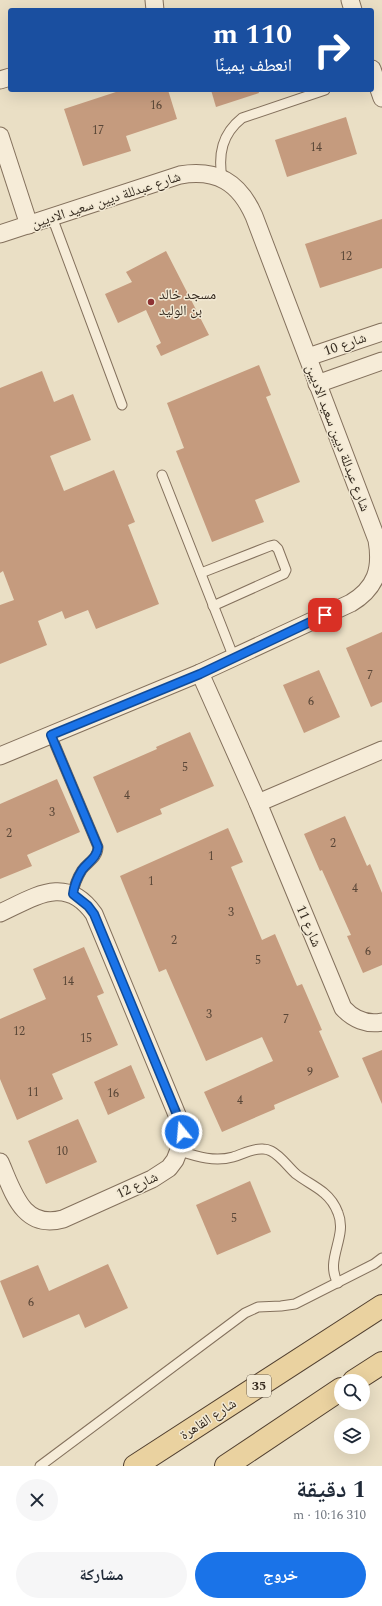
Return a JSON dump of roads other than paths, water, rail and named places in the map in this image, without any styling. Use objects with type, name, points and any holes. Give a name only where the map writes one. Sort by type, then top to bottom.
[{"type":"main road","name":"شارع القاهرة","points":[[135,1466],[382,1306]]},
{"type":"main road","points":[[365,1374],[382,1363]]},
{"type":"main road","points":[[226,1466],[334,1394]]},
{"type":"street","points":[[374,77],[382,98]]},
{"type":"street","points":[[0,136],[29,224]]},
{"type":"street","name":"شارع عبدللة ديين سعيد الاديين","points":[[0,234],[180,175],[198,173],[222,178],[235,186],[248,202],[308,357],[379,548],[380,566],[378,585],[352,603],[200,674],[0,756]]},
{"type":"street","name":"شارع 10","points":[[308,357],[382,332]]},
{"type":"street","name":"شارع 10","points":[[317,384],[382,361]]},
{"type":"street","name":"شارع 11","points":[[200,674],[258,803],[343,1008],[348,1014],[360,1020],[370,1023],[382,1022]]},
{"type":"street","points":[[258,803],[382,750]]},
{"type":"street","points":[[0,912],[44,892],[58,891],[73,894],[88,906],[97,921],[180,1122],[182,1142],[180,1151]]},
{"type":"street","name":"شارع 12","points":[[0,1162],[21,1206],[30,1216],[43,1221],[50,1221],[63,1219],[161,1174],[172,1164],[180,1151]]},
{"type":"lane","points":[[222,178],[220,161],[221,152],[226,137],[233,125],[242,118],[318,92]]},
{"type":"lane","points":[[52,217],[122,405]]},
{"type":"lane","points":[[162,475],[234,658]]},
{"type":"lane","points":[[200,573],[270,546],[274,546],[278,549],[286,570],[284,574],[213,606]]},
{"type":"lane","points":[[51,735],[98,847],[96,855],[79,875],[73,894]]},
{"type":"lane","points":[[180,1151],[202,1158],[224,1159],[255,1149],[266,1149],[276,1154],[297,1175],[324,1193],[333,1202],[338,1213],[341,1226],[340,1238],[332,1265],[334,1278],[338,1283]]},
{"type":"lane","points":[[40,1466],[245,1313],[258,1307],[295,1304],[374,1264],[382,1258]]},
{"type":"place","name":"مسجد خالد بن الوليد","points":[[151,302]]}]
